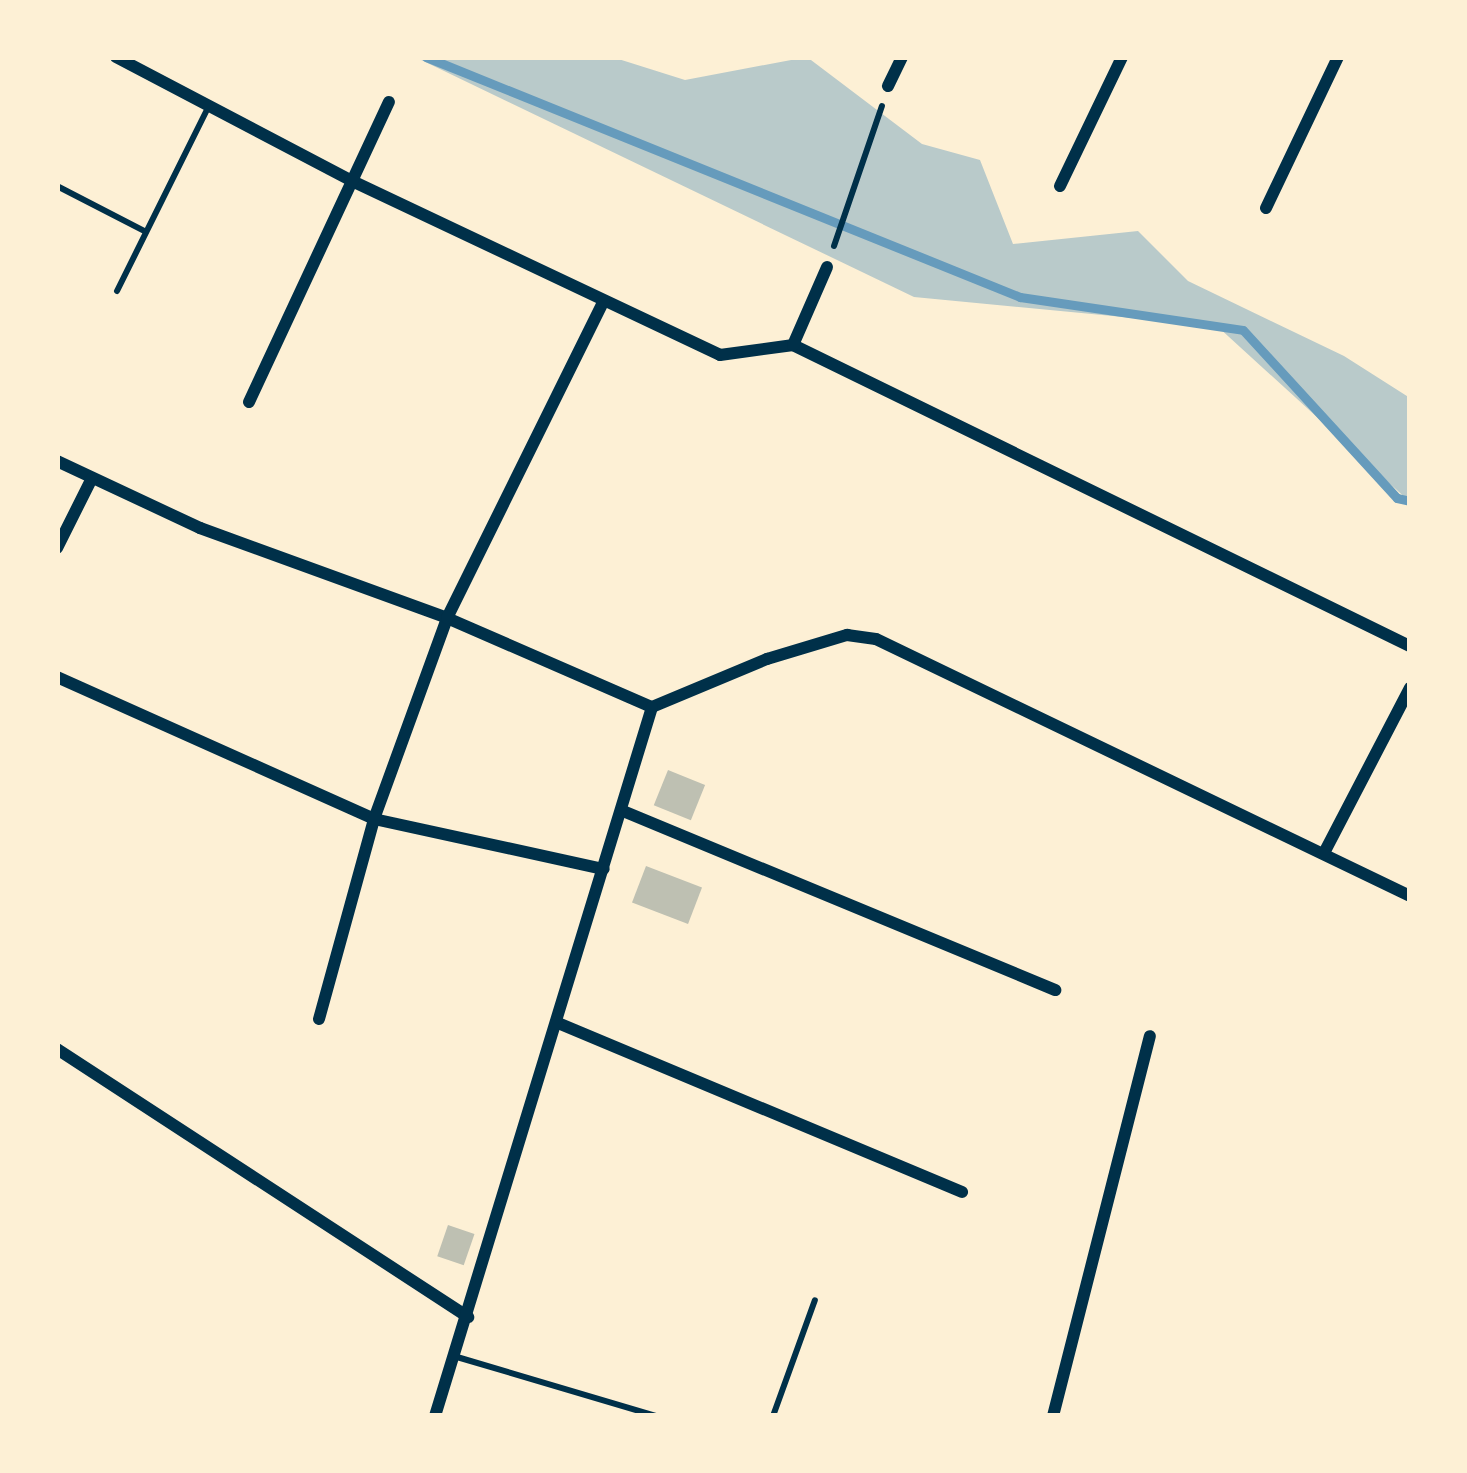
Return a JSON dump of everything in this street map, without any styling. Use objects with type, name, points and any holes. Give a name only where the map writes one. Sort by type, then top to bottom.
[{"type":"street","points":[[116,57],[350,180],[604,302],[730,357],[793,345],[1410,646]]},
{"type":"street","points":[[889,86],[902,57]]},
{"type":"street","points":[[1060,186],[1122,57]]},
{"type":"street","points":[[1266,208],[1338,57]]},
{"type":"street","points":[[249,402],[389,102]]},
{"type":"street","points":[[793,345],[827,267]]},
{"type":"street","points":[[319,1019],[374,819],[447,618],[604,302]]},
{"type":"street","points":[[57,461],[200,528],[447,618],[652,707],[767,659],[847,635],[876,639],[1410,896]]},
{"type":"street","points":[[57,548],[92,478]]},
{"type":"street","points":[[57,677],[374,819],[604,869]]},
{"type":"street","points":[[1324,854],[1410,688]]},
{"type":"street","points":[[435,1416],[457,1357],[652,707]]},
{"type":"street","points":[[623,811],[1055,990]]},
{"type":"street","points":[[559,1023],[962,1192]]},
{"type":"street","points":[[1053,1416],[1150,1036]]},
{"type":"street","points":[[57,1049],[468,1316]]},
{"type":"lane","points":[[116,291],[209,105]]},
{"type":"lane","points":[[57,186],[146,232]]},
{"type":"lane","points":[[773,1416],[815,1300]]},
{"type":"lane","points":[[457,1357],[656,1416]]},
{"type":"path","points":[[827,267],[889,86]]},
{"type":"shaded area","points":[[415,57],[612,57],[685,80],[807,57],[922,144],[980,160],[1013,244],[1138,231],[1188,281],[1344,356],[1410,398],[1410,502],[1217,326],[914,297]]},
{"type":"building","points":[[668,770],[705,785],[691,820],[654,805]]},
{"type":"building","points":[[646,866],[702,888],[688,924],[632,902]]},
{"type":"building","points":[[448,1225],[474,1234],[464,1265],[437,1256]]},
{"type":"waterway","points":[[426,57],[1020,297],[1243,330],[1397,498],[1410,501]]}]
